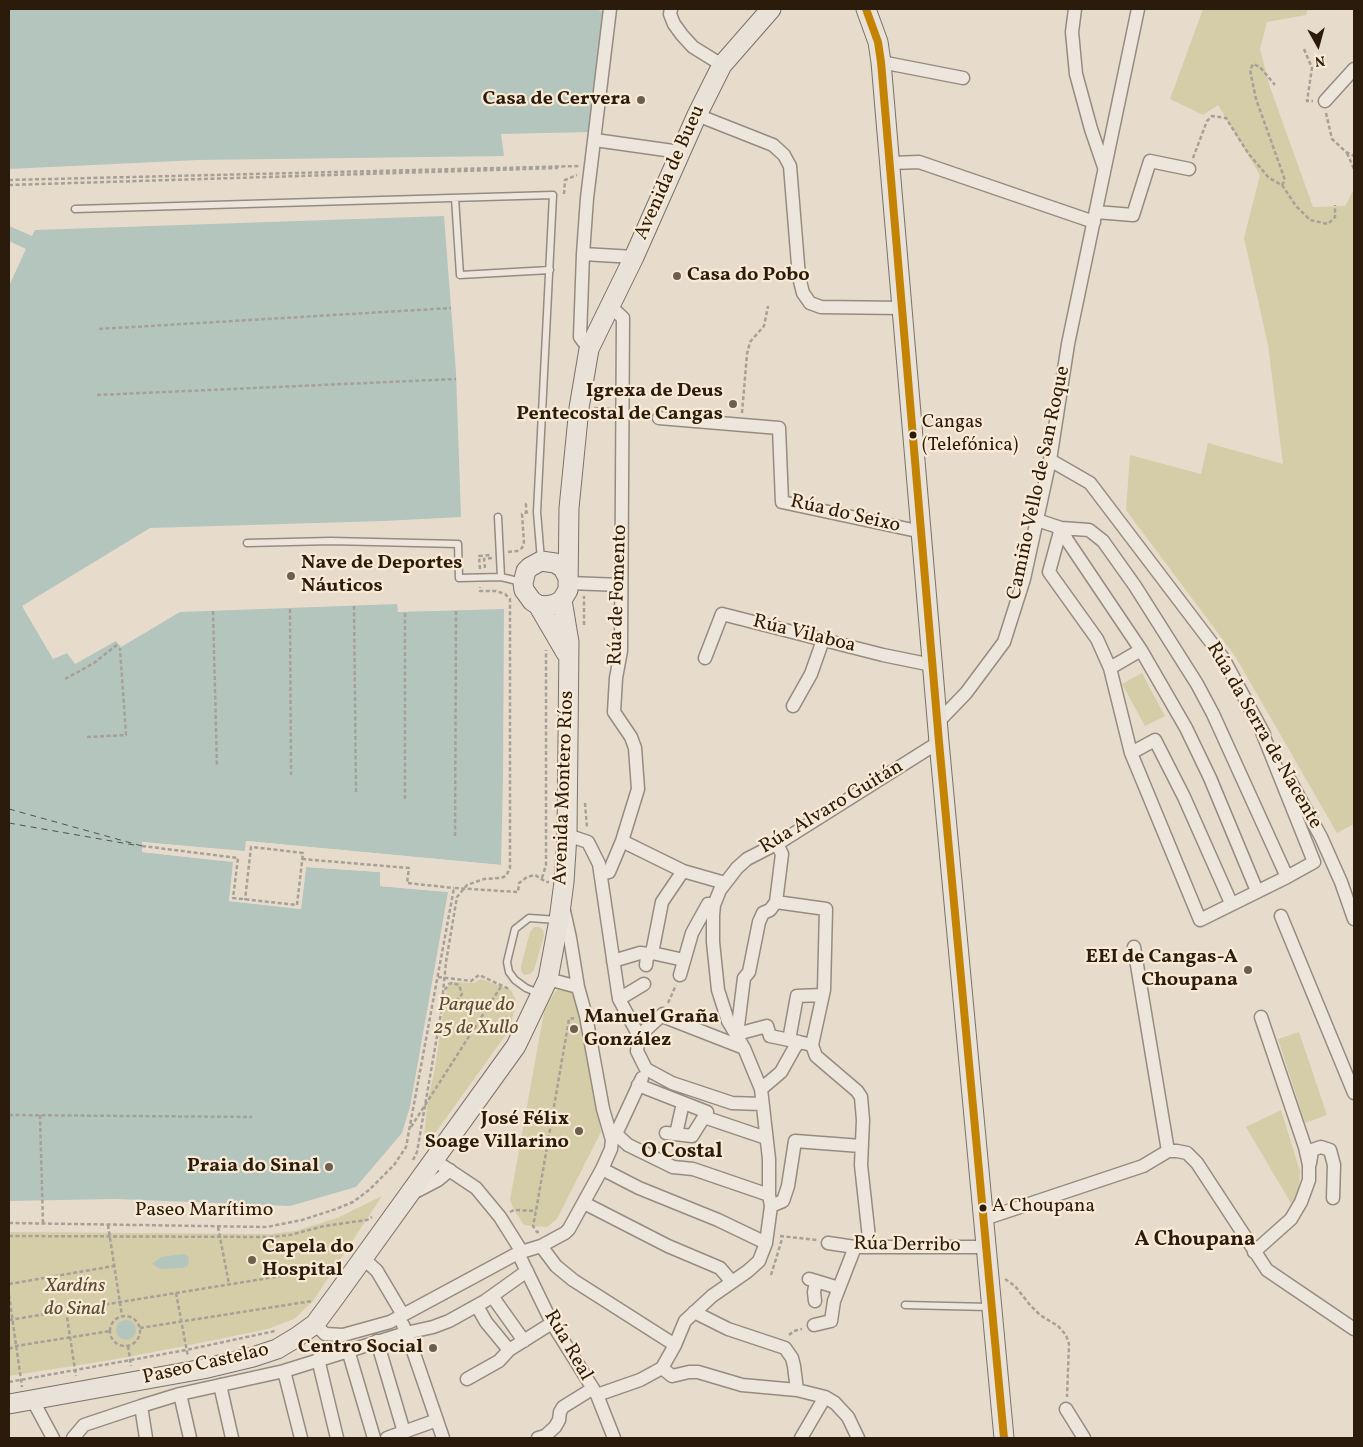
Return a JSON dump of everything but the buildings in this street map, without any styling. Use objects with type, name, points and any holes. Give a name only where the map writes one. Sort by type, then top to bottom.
[{"type":"main road","name":"Avenida de Bueu","points":[[589,349],[634,257],[680,152],[722,65],[771,9]]},
{"type":"main road","points":[[866,9],[870,15],[878,42],[891,163],[932,665],[1004,1438]]},
{"type":"main road","points":[[568,656],[538,605],[527,596],[523,583],[526,572],[530,567],[544,561],[555,551],[569,508],[579,408],[589,349]]},
{"type":"main road","name":"Avenida Montero Ríos","points":[[545,987],[564,882],[569,642],[566,586],[569,508]]},
{"type":"main road","points":[[538,605],[555,604],[566,586],[563,568],[555,563],[544,561]]},
{"type":"main road","name":"Paseo Castelao","points":[[21,1401],[190,1371],[253,1357],[277,1348],[315,1324],[364,1259],[430,1161],[516,1046],[545,987]]},
{"type":"street","points":[[589,349],[580,336],[583,254],[587,198],[610,9]]},
{"type":"street","points":[[671,9],[670,14],[674,24],[682,35],[693,47],[722,65]]},
{"type":"street","points":[[1075,9],[1072,32],[1076,74],[1091,129],[1105,169]]},
{"type":"street","name":"Camiño Vello de San Roque","points":[[938,722],[966,693],[1004,642],[1024,579],[1050,460],[1068,344],[1138,9]]},
{"type":"street","points":[[881,62],[963,78]]},
{"type":"street","points":[[1325,100],[1354,69]]},
{"type":"street","points":[[697,115],[774,145],[784,155],[790,166],[799,277],[803,293],[810,303],[821,307],[902,308]]},
{"type":"street","points":[[595,140],[680,152]]},
{"type":"street","points":[[891,163],[919,162],[1021,197],[1095,217],[1132,215],[1150,161],[1189,169]]},
{"type":"street","points":[[583,254],[634,257]]},
{"type":"street","name":"Rúa de Fomento","points":[[601,874],[609,872],[622,841],[638,789],[635,748],[631,737],[614,712],[616,678],[621,651],[624,318],[609,305]]},
{"type":"street","name":"Rúa do Seixo","points":[[659,418],[779,428],[782,502],[922,532]]},
{"type":"street","name":"Rúa da Serra de Nacente","points":[[1050,460],[1090,483],[1223,658],[1321,837],[1341,882],[1354,919]]},
{"type":"street","points":[[1037,520],[1061,528],[1089,530],[1104,541],[1156,617],[1197,684],[1213,714],[1287,877]]},
{"type":"street","points":[[1061,528],[1067,540],[1142,650],[1186,728],[1210,778],[1257,891]]},
{"type":"street","points":[[1061,528],[1049,572],[1097,639],[1110,668],[1131,753],[1200,920],[1314,862],[1260,727]]},
{"type":"street","points":[[566,586],[621,585]]},
{"type":"street","name":"Rúa Vilaboa","points":[[705,658],[722,614],[883,655],[932,665]]},
{"type":"street","points":[[793,706],[810,674],[823,640]]},
{"type":"street","points":[[1110,668],[1142,650]]},
{"type":"street","points":[[1131,753],[1155,740],[1184,797],[1231,904]]},
{"type":"street","name":"Rúa Alvaro Guitán","points":[[714,905],[720,890],[727,880],[747,859],[777,844],[939,742]]},
{"type":"street","points":[[566,835],[588,842],[599,864],[619,999],[639,1036],[637,1050],[646,1069],[672,1083],[732,1103],[762,1104]]},
{"type":"street","points":[[622,841],[683,871],[727,880]]},
{"type":"street","points":[[737,1034],[744,978],[748,972],[759,922],[763,913],[770,910],[776,902],[782,854],[777,844]]},
{"type":"street","points":[[650,958],[662,902],[683,871]]},
{"type":"street","points":[[761,1089],[781,1072],[795,1047],[800,1042],[823,995],[826,909],[776,902]]},
{"type":"street","points":[[538,1438],[545,1436],[555,1426],[563,1407],[594,1392],[640,1380],[662,1368],[675,1345],[685,1321],[712,1296],[748,1272],[758,1261],[767,1239],[770,1201],[769,1159],[761,1089],[744,1048],[728,1021],[718,990],[714,942],[714,905],[708,904],[692,933],[680,975]]},
{"type":"street","points":[[560,911],[570,938],[603,1109],[613,1133],[628,1145],[673,1167],[693,1169],[770,1201],[783,1201],[788,1186],[795,1141],[862,1146]]},
{"type":"street","points":[[1281,916],[1354,1093]]},
{"type":"street","points":[[1134,946],[1168,1151]]},
{"type":"street","points":[[613,961],[640,952],[650,958],[684,960]]},
{"type":"street","points":[[619,999],[644,984]]},
{"type":"street","points":[[545,987],[578,987]]},
{"type":"street","points":[[800,1042],[798,996],[823,995]]},
{"type":"street","points":[[639,1036],[663,1015],[744,1048]]},
{"type":"street","points":[[1261,1017],[1305,1147],[1309,1165]]},
{"type":"street","points":[[737,1034],[767,1026],[770,1036],[800,1042],[857,1091],[861,1097],[863,1120],[861,1165],[870,1247]]},
{"type":"street","points":[[315,1324],[325,1334],[343,1335],[390,1322],[520,1253],[541,1246],[565,1233],[602,1169],[611,1149],[613,1133],[646,1069]]},
{"type":"street","points":[[638,1085],[707,1112],[706,1118]]},
{"type":"street","points":[[683,1103],[671,1134],[692,1136],[718,1098]]},
{"type":"street","points":[[706,1118],[766,1138]]},
{"type":"street","points":[[1254,1252],[1291,1219],[1301,1202],[1309,1180],[1312,1150],[1321,1147],[1330,1150],[1334,1164],[1333,1198]]},
{"type":"street","points":[[984,1219],[1143,1166],[1168,1151],[1187,1153],[1197,1163],[1267,1270],[1354,1329]]},
{"type":"street","name":"Rúa Real","points":[[430,1161],[476,1188],[500,1217],[520,1253],[552,1323],[594,1392],[614,1438]]},
{"type":"street","points":[[602,1169],[638,1188],[767,1239]]},
{"type":"street","points":[[584,1203],[668,1246],[720,1268],[732,1282]]},
{"type":"street","name":"Rúa Derribo","points":[[828,1243],[855,1247],[986,1247]]},
{"type":"street","points":[[541,1246],[556,1266],[573,1280],[675,1345]]},
{"type":"street","points":[[814,1325],[831,1321],[834,1301],[855,1247]]},
{"type":"street","points":[[364,1259],[377,1271],[401,1316],[443,1438]]},
{"type":"street","points":[[74,1438],[84,1425],[141,1406],[180,1394],[284,1371],[377,1341],[441,1324],[477,1306],[527,1271]]},
{"type":"street","points":[[815,1301],[813,1280],[839,1288]]},
{"type":"street","points":[[492,1296],[524,1340]]},
{"type":"street","points":[[477,1306],[486,1322],[509,1350]]},
{"type":"street","points":[[694,1312],[728,1329],[783,1348],[792,1358],[797,1390]]},
{"type":"street","points":[[467,1379],[499,1361],[509,1350],[552,1323]]},
{"type":"street","points":[[377,1341],[404,1432]]},
{"type":"street","points":[[348,1350],[374,1438]]},
{"type":"street","points":[[318,1359],[337,1438]]},
{"type":"street","points":[[662,1368],[672,1376],[698,1372],[742,1385],[797,1390],[825,1397],[835,1403],[848,1417],[858,1438]]},
{"type":"street","points":[[284,1371],[301,1438]]},
{"type":"street","points":[[220,1385],[232,1438]]},
{"type":"street","points":[[180,1394],[190,1438]]},
{"type":"street","points":[[801,1438],[825,1397]]},
{"type":"street","points":[[21,1401],[52,1438]]},
{"type":"street","points":[[141,1406],[146,1438]]},
{"type":"street","points":[[1066,1409],[1084,1438]]},
{"type":"street","points":[[386,1438],[437,1420]]},
{"type":"lane","points":[[75,210],[553,195],[537,512],[544,561]]},
{"type":"lane","points":[[455,198],[460,275],[550,270]]},
{"type":"lane","points":[[498,517],[501,577]]},
{"type":"lane","points":[[247,543],[331,541],[458,544],[458,578],[501,577],[523,583]]},
{"type":"lane","points":[[545,987],[526,988],[515,980],[509,972],[507,962],[516,928],[522,922],[529,918],[560,911]]},
{"type":"lane","points":[[905,1305],[992,1307]]},
{"type":"path","points":[[1304,49],[1312,68],[1307,102],[1325,100],[1332,139],[1346,152],[1354,156]]},
{"type":"path","points":[[1275,85],[1260,67],[1253,64],[1250,70],[1256,99],[1285,180],[1282,186]]},
{"type":"path","points":[[1189,169],[1207,122],[1212,116],[1226,118],[1248,153],[1269,178],[1282,186],[1296,206],[1310,220],[1328,224],[1335,217],[1335,205]]},
{"type":"path","points":[[1346,152],[1354,169]]},
{"type":"path","points":[[9,180],[577,166],[9,185]]},
{"type":"path","points":[[742,425],[747,354],[750,342],[764,326],[768,306]]},
{"type":"path","points":[[99,329],[451,308]]},
{"type":"path","points":[[97,395],[456,379]]},
{"type":"path","points":[[579,408],[659,418]]},
{"type":"path","points":[[528,529],[526,504],[538,504]]},
{"type":"path","points":[[410,1166],[417,1152],[444,993],[446,962],[457,897],[467,885],[506,876],[510,868],[510,599],[505,594],[496,591],[480,591],[484,559],[522,548],[524,542],[522,514],[537,512]]},
{"type":"path","points":[[500,555],[479,556],[485,587],[501,588],[508,592],[514,600]]},
{"type":"path","points":[[354,606],[356,792]]},
{"type":"path","points":[[290,608],[291,775]]},
{"type":"path","points":[[456,610],[456,836]]},
{"type":"path","points":[[213,611],[217,767]]},
{"type":"path","points":[[405,612],[405,800]]},
{"type":"path","points":[[66,679],[119,646],[126,734],[87,736]]},
{"type":"path","points":[[542,878],[546,865],[546,650]]},
{"type":"path","points":[[142,846],[238,858],[233,898],[246,900],[297,905],[303,853],[252,847],[246,900]]},
{"type":"path","points":[[302,859],[409,868],[408,883],[464,889],[518,892],[520,884],[527,877],[535,875],[546,882],[564,882]]},
{"type":"path","name":"Paseo Marítimo","points":[[9,1223],[267,1227],[336,1209],[353,1202],[369,1190],[394,1165],[406,1147],[454,888]]},
{"type":"path","points":[[438,977],[471,981],[479,975],[514,992]]},
{"type":"path","points":[[663,1015],[680,975]]},
{"type":"path","points":[[442,1005],[457,1000],[462,994],[459,985],[452,982],[446,987],[444,993]]},
{"type":"path","points":[[410,1129],[502,985]]},
{"type":"path","points":[[546,1232],[537,1232],[533,1226],[569,1019],[586,1016]]},
{"type":"path","points":[[9,1115],[252,1117]]},
{"type":"path","points":[[40,1115],[43,1224]]},
{"type":"path","points":[[9,1236],[271,1238],[324,1226],[367,1220],[372,1218],[377,1210]]},
{"type":"path","points":[[500,1217],[514,1210],[536,1211]]},
{"type":"path","points":[[370,1226],[376,1218]]},
{"type":"path","points":[[108,1225],[122,1316]]},
{"type":"path","points":[[218,1226],[229,1284]]},
{"type":"path","points":[[767,1239],[808,1238],[828,1243]]},
{"type":"path","points":[[771,1275],[782,1239]]},
{"type":"path","points":[[9,1284],[114,1266]]},
{"type":"path","points":[[11,1320],[341,1266],[336,1273]]},
{"type":"path","points":[[989,1275],[1001,1276],[1015,1286],[1030,1306],[1040,1315],[1058,1326],[1066,1335],[1068,1344],[1066,1409]]},
{"type":"path","points":[[176,1293],[190,1371]]},
{"type":"path","points":[[9,1295],[11,1320],[21,1380],[21,1401]]},
{"type":"path","points":[[140,1328],[316,1300],[314,1304]]},
{"type":"path","points":[[66,1311],[78,1391]]},
{"type":"path","points":[[122,1316],[132,1318],[138,1323],[140,1328],[139,1337],[128,1346],[121,1346],[111,1336],[112,1323],[122,1316]]},
{"type":"path","points":[[783,1348],[794,1331],[814,1325]]},
{"type":"path","points":[[9,1382],[186,1350],[282,1329]]},
{"type":"path","points":[[9,1349],[16,1346],[110,1331]]},
{"type":"path","points":[[128,1346],[134,1381]]},
{"type":"green space","points":[[1203,9],[1308,9],[1306,15],[1267,22],[1260,49],[1270,87],[1313,207],[1345,206],[1354,189],[1354,824],[1337,833],[1235,656],[1126,510],[1130,455],[1201,474],[1208,443],[1283,464],[1268,345],[1244,238],[1260,175],[1218,105],[1203,115],[1170,99]]},
{"type":"green space","points":[[1142,673],[1165,716],[1145,726],[1122,684]]},
{"type":"green space","points":[[534,927],[540,927],[543,930],[544,936],[534,970],[530,974],[524,975],[521,971],[521,966],[530,932]]},
{"type":"green space","name":"Parque do 25 de Xullo","points":[[481,979],[511,990],[516,1001],[512,1020],[505,1036],[423,1150],[427,1104],[434,1073],[447,988],[450,982],[474,983]]},
{"type":"green space","points":[[559,988],[573,991],[582,1023],[601,1132],[557,1219],[547,1227],[524,1225],[510,1200],[544,1012],[554,993]]},
{"type":"green space","points":[[1299,1032],[1327,1115],[1305,1123],[1278,1039]]},
{"type":"green space","points":[[1281,1110],[1300,1171],[1299,1187],[1292,1205],[1246,1127]]},
{"type":"green space","name":"Xardíns do Sinal","points":[[382,1196],[313,1301],[294,1319],[268,1329],[185,1346],[9,1376],[9,1232],[270,1234],[296,1231],[337,1218]]},
{"type":"shaded area","points":[[9,9],[596,9],[603,12],[590,132],[501,134],[504,156],[198,160],[9,169]]},
{"type":"shaded area","points":[[444,216],[456,372],[461,517],[150,528],[22,606],[53,659],[67,653],[75,664],[116,641],[121,647],[180,612],[397,604],[398,612],[504,609],[501,865],[246,841],[245,852],[142,842],[142,852],[234,862],[229,901],[301,909],[306,867],[380,872],[380,886],[448,892],[410,1107],[402,1133],[356,1187],[290,1206],[116,1199],[9,1201],[9,286],[26,249],[9,241],[9,226],[32,236],[35,230]]},
{"type":"shaded area","points":[[183,1254],[188,1256],[189,1260],[188,1266],[183,1268],[161,1269],[152,1264],[161,1257]]},
{"type":"shaded area","points":[[126,1320],[133,1323],[136,1330],[133,1337],[126,1340],[119,1337],[116,1330],[119,1323]]},
{"type":"pier","points":[[246,841],[501,865],[497,867],[248,844],[248,852],[245,854],[145,844],[144,850],[235,860],[232,899],[299,906],[303,867],[306,865],[381,870],[383,872],[382,884],[450,891],[380,886],[380,872],[306,867],[301,909],[229,901],[233,862],[142,852],[142,842],[245,851]]},
{"type":"ferry route","points":[[9,809],[142,846]]},
{"type":"ferry route","points":[[9,823],[134,845]]},
{"type":"transit line","points":[[866,9],[878,42],[881,62],[939,742],[1004,1438]]},
{"type":"place","name":"Casa de Cervera","points":[[641,100]]},
{"type":"place","name":"Casa do Pobo","points":[[677,276]]},
{"type":"place","name":"Igrexa de Deus Pentecostal de Cangas","points":[[733,404]]},
{"type":"place","name":"Cangas (Telefónica)","points":[[913,435]]},
{"type":"place","name":"Nave de Deportes Náuticos","points":[[291,576]]},
{"type":"place","name":"EEI de Cangas-A Choupana","points":[[1248,970]]},
{"type":"place","name":"Manuel Graña González","points":[[574,1029]]},
{"type":"place","name":"José Félix Soage Villarino","points":[[579,1131]]},
{"type":"place","name":"Praia do Sinal","points":[[329,1167]]},
{"type":"place","name":"A Choupana","points":[[983,1208]]},
{"type":"place","name":"Capela do Hospital","points":[[252,1260]]},
{"type":"place","name":"Centro Social","points":[[433,1348]]},
{"type":"district","name":"O Costal","points":[[682,1153]]},
{"type":"district","name":"A Choupana","points":[[1195,1241]]}]
